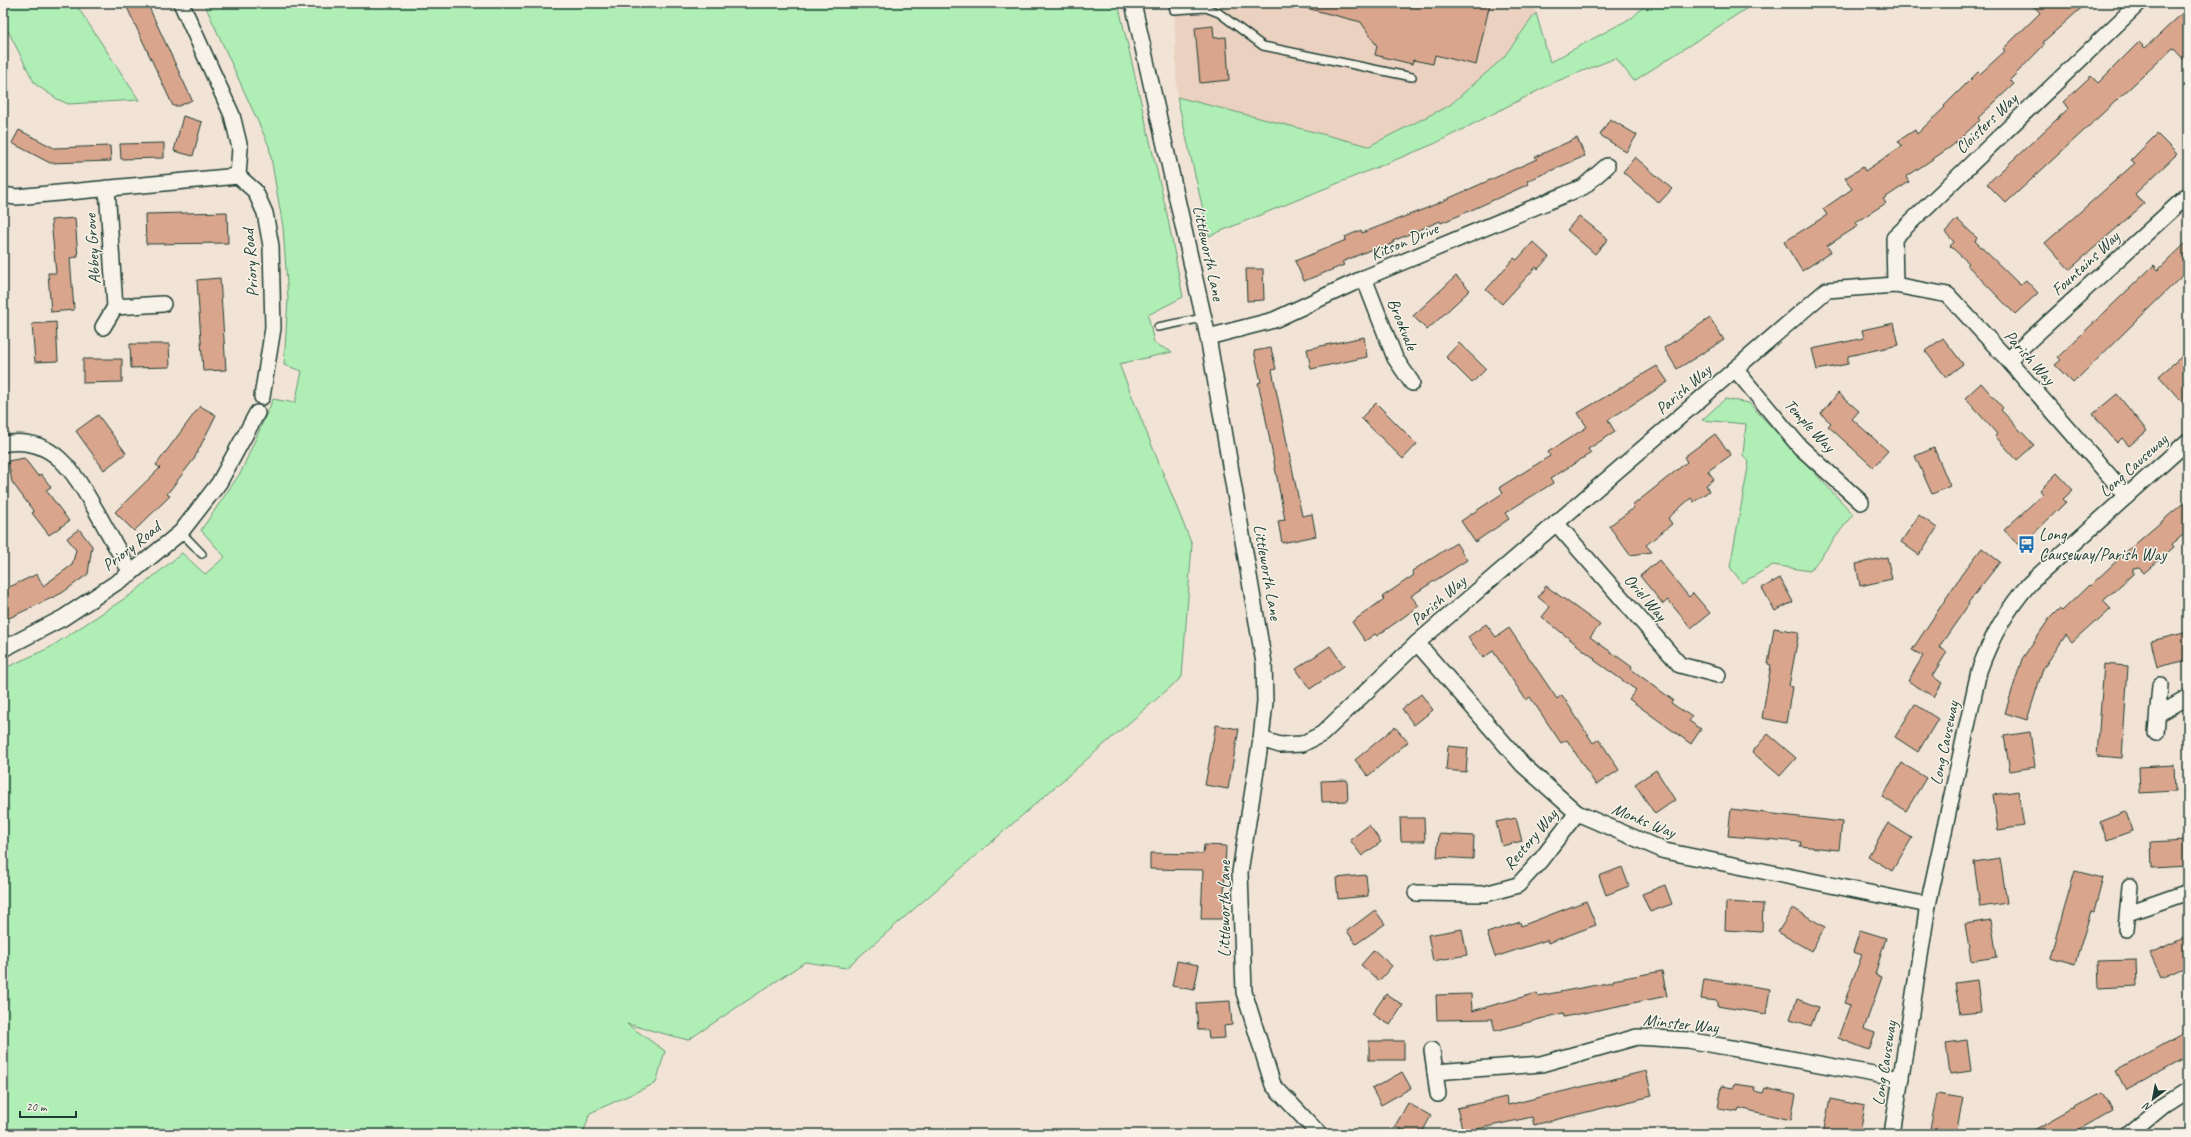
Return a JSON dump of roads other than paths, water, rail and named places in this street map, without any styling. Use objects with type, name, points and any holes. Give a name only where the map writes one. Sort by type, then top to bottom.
[{"type":"street","points":[[3,195],[16,197],[238,176],[240,148],[232,115],[181,3]]},
{"type":"street","name":"Littleworth Lane","points":[[1133,3],[1208,337],[1264,663],[1265,702],[1261,739],[1240,872],[1244,992],[1273,1085],[1319,1134]]},
{"type":"street","name":"Cloisters Way","points":[[1895,285],[1894,238],[2139,3]]},
{"type":"street","name":"Kitson Drive","points":[[1208,337],[1274,320],[1364,278],[1583,187],[1607,166]]},
{"type":"street","name":"Priory Road","points":[[238,176],[255,191],[265,213],[271,246],[273,328],[262,397]]},
{"type":"street","name":"Abbey Grove","points":[[107,188],[115,307]]},
{"type":"street","name":"Fountains Way","points":[[2008,360],[2188,195]]},
{"type":"street","name":"Brookvale","points":[[1364,278],[1395,358],[1412,383]]},
{"type":"street","name":"Parish Way","points":[[1261,739],[1280,745],[1302,744],[1322,734],[1417,643],[1828,290],[1895,285],[1948,295],[2008,360],[2127,496]]},
{"type":"street","points":[[103,327],[115,307],[163,304]]},
{"type":"street","name":"Temple Way","points":[[1735,369],[1800,447],[1861,502]]},
{"type":"street","name":"Priory Road","points":[[3,649],[63,618],[131,573],[181,532],[219,483],[257,414]]},
{"type":"street","name":"Long Causeway","points":[[1892,1134],[1928,905],[1979,671],[1999,624],[2013,602],[2030,583],[2188,441]]},
{"type":"street","points":[[3,444],[14,442],[35,444],[52,452],[68,467],[80,482],[131,573]]},
{"type":"street","name":"Oriel Way","points":[[1556,524],[1680,665],[1718,675]]},
{"type":"street","name":"Monks Way","points":[[1417,643],[1523,765],[1577,813],[1665,851],[1928,905]]},
{"type":"street","points":[[2156,733],[2160,685]]},
{"type":"street","points":[[2158,714],[2188,698]]},
{"type":"street","name":"Rectory Way","points":[[1416,893],[1485,894],[1518,885],[1577,813]]},
{"type":"street","points":[[2126,930],[2130,886]]},
{"type":"street","points":[[2128,913],[2188,892]]},
{"type":"street","name":"Minster Way","points":[[1435,1072],[1541,1064],[1637,1037],[1688,1040],[1900,1079]]},
{"type":"street","points":[[1432,1050],[1438,1094]]},
{"type":"street","points":[[2129,1134],[2163,1106],[2188,1090]]},
{"type":"lane","points":[[1173,3],[1174,10],[1206,8],[1219,13],[1263,46],[1412,77]]},
{"type":"lane","points":[[1158,327],[1204,318]]},
{"type":"lane","points":[[181,532],[202,554]]},
{"type":"place","name":"Long Causeway/Parish Way","points":[[2026,544]]}]
